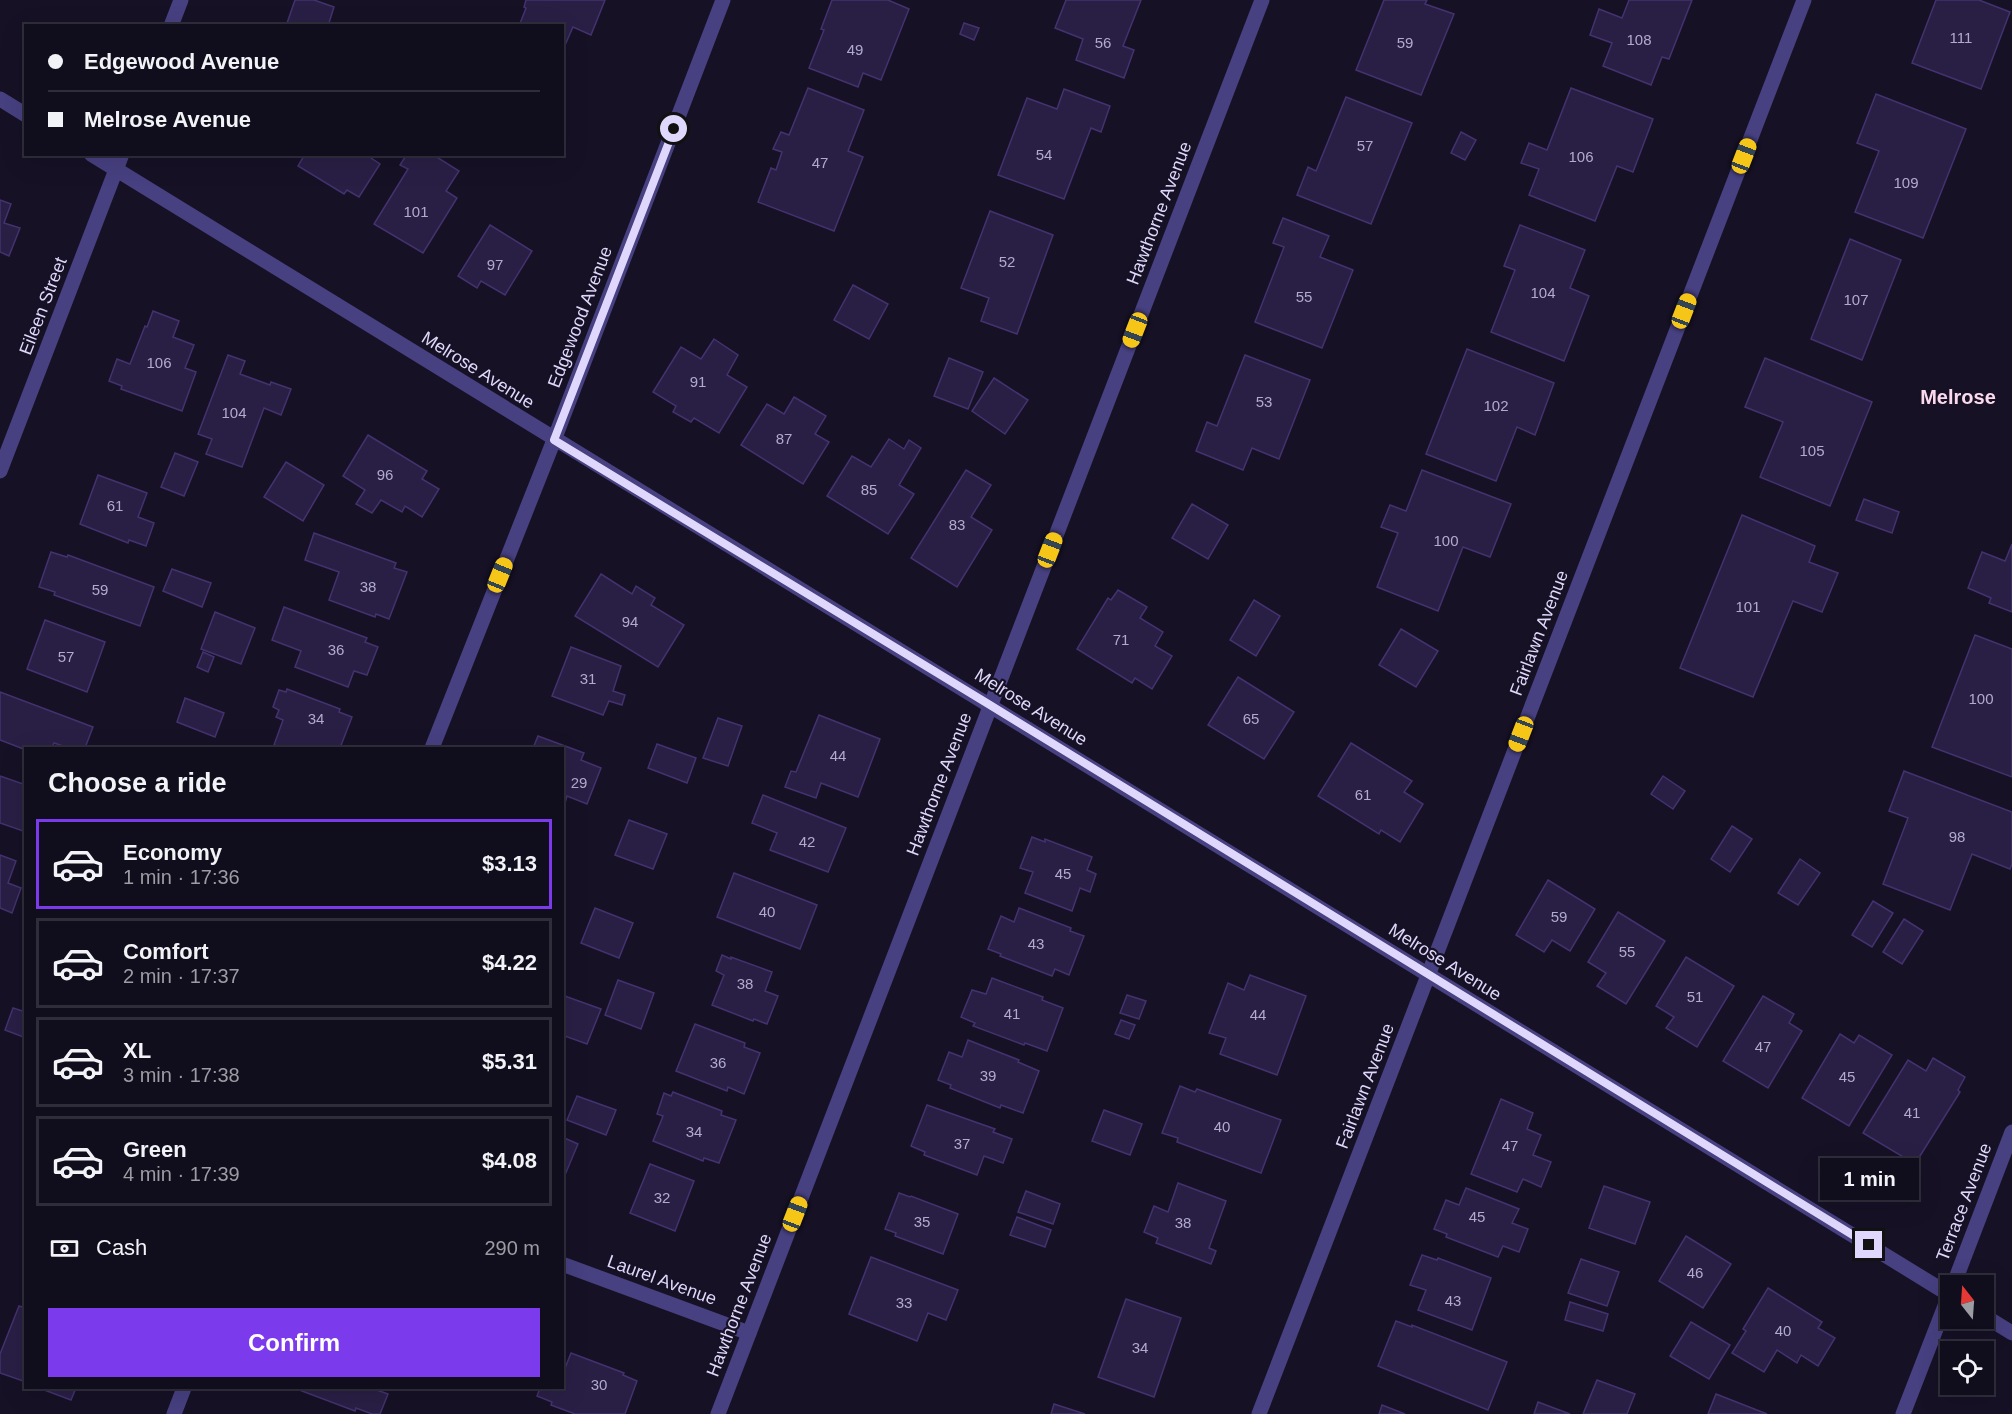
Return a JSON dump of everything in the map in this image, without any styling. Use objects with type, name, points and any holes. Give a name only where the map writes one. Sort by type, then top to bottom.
[{"type":"street","points":[[172,24],[181,0]]},
{"type":"street","name":"Edgewood Avenue","points":[[432,747],[554,440],[723,0]]},
{"type":"street","name":"Hawthorne Avenue","points":[[718,1414],[1262,0]]},
{"type":"street","name":"Fairlawn Avenue","points":[[1259,1414],[1804,0]]},
{"type":"street","points":[[0,99],[24,114]]},
{"type":"street","name":"Melrose Avenue","points":[[94,156],[1940,1288]]},
{"type":"street","name":"Eileen Street","points":[[0,471],[121,156]]},
{"type":"street","name":"Terrace Avenue","points":[[1957,1275],[2012,1132]]},
{"type":"street","name":"Laurel Avenue","points":[[564,1265],[749,1333]]},
{"type":"street","points":[[1903,1414],[1940,1320]]},
{"type":"street","points":[[1994,1322],[2012,1333]]},
{"type":"street","points":[[174,1414],[184,1389]]},
{"type":"building","points":[[295,0],[314,0],[334,7],[329,24],[287,24]]},
{"type":"building","points":[[526,0],[605,0],[591,35],[573,27],[564,47],[564,24],[520,24],[526,8],[524,7]]},
{"type":"building","points":[[832,0],[888,0],[909,9],[881,80],[863,73],[858,87],[809,68],[824,30],[821,29]]},
{"type":"building","points":[[1066,0],[1141,0],[1123,46],[1134,50],[1124,78],[1076,60],[1083,39],[1055,28]]},
{"type":"building","points":[[1384,0],[1427,0],[1425,4],[1454,14],[1421,95],[1356,70]]},
{"type":"building","points":[[1629,0],[1692,0],[1669,59],[1662,57],[1651,85],[1603,66],[1612,43],[1590,35],[1599,9],[1622,18]]},
{"type":"building","points":[[1936,0],[1979,0],[2010,12],[1981,89],[1912,63]]},
{"type":"building","points":[[964,23],[979,28],[974,40],[960,34]]},
{"type":"building","points":[[808,88],[864,110],[848,151],[863,157],[834,231],[758,202],[771,168],[776,170],[782,152],[773,149],[781,132],[789,135]]},
{"type":"building","points":[[1571,88],[1653,119],[1633,172],[1617,166],[1595,221],[1529,195],[1539,169],[1521,163],[1529,143],[1547,150]]},
{"type":"building","points":[[1064,89],[1110,106],[1101,132],[1091,128],[1064,199],[998,175],[1027,98],[1057,109]]},
{"type":"building","points":[[1876,94],[1966,129],[1923,238],[1855,212],[1879,151],[1857,143]]},
{"type":"building","points":[[1346,97],[1412,123],[1371,224],[1297,195],[1308,167],[1316,171]]},
{"type":"building","points":[[1461,132],[1476,140],[1465,160],[1451,153]]},
{"type":"building","points":[[304,156],[368,156],[380,164],[359,197],[347,190],[344,194],[298,166]]},
{"type":"building","points":[[406,156],[435,156],[459,171],[446,191],[457,198],[423,253],[374,224],[408,169],[400,165]]},
{"type":"building","points":[[0,200],[11,204],[4,223],[20,228],[9,256],[0,252]]},
{"type":"building","points":[[990,211],[1053,235],[1017,334],[981,321],[989,298],[961,288]]},
{"type":"building","points":[[1283,218],[1329,236],[1320,257],[1353,270],[1322,348],[1255,322],[1284,247],[1273,243]]},
{"type":"building","points":[[490,225],[532,251],[505,295],[481,281],[477,288],[458,276]]},
{"type":"building","points":[[1520,225],[1585,250],[1570,288],[1589,296],[1564,361],[1491,332],[1515,270],[1504,266]]},
{"type":"building","points":[[1850,239],[1901,260],[1862,360],[1811,339]]},
{"type":"building","points":[[853,285],[888,304],[869,339],[834,320]]},
{"type":"building","points":[[153,311],[179,321],[173,337],[194,345],[185,368],[196,372],[182,411],[121,389],[122,386],[109,381],[117,359],[130,364]]},
{"type":"building","points":[[714,339],[738,355],[727,375],[747,387],[719,433],[694,418],[691,422],[673,412],[676,406],[653,392],[681,347],[701,359]]},
{"type":"building","points":[[1467,349],[1554,383],[1535,435],[1517,427],[1496,481],[1426,454]]},
{"type":"building","points":[[228,355],[245,361],[240,374],[270,385],[271,382],[291,389],[281,415],[264,408],[242,467],[206,454],[212,439],[198,434]]},
{"type":"building","points":[[1245,355],[1310,380],[1279,459],[1252,448],[1243,470],[1196,451],[1207,422],[1217,426]]},
{"type":"building","points":[[949,358],[983,372],[968,409],[934,396]]},
{"type":"building","points":[[1765,358],[1872,402],[1830,506],[1760,477],[1783,422],[1745,407]]},
{"type":"building","points":[[994,378],[1028,400],[1005,434],[972,411]]},
{"type":"building","points":[[794,397],[826,416],[815,434],[829,442],[803,484],[741,445],[767,404],[784,414]]},
{"type":"building","points":[[368,435],[427,471],[422,479],[439,489],[422,517],[405,506],[402,512],[381,500],[372,513],[356,504],[365,490],[343,476]]},
{"type":"building","points":[[889,439],[904,449],[909,440],[921,448],[899,485],[914,494],[888,534],[827,496],[852,456],[871,467]]},
{"type":"building","points":[[175,453],[198,462],[184,496],[161,487]]},
{"type":"building","points":[[286,462],[324,485],[303,521],[264,497]]},
{"type":"building","points":[[966,470],[991,485],[971,517],[992,530],[957,587],[911,558]]},
{"type":"building","points":[[1422,470],[1511,504],[1490,557],[1463,547],[1438,611],[1377,587],[1398,533],[1381,527],[1390,505],[1406,511]]},
{"type":"building","points":[[98,475],[147,493],[138,517],[154,523],[146,546],[129,540],[128,543],[80,524]]},
{"type":"building","points":[[1864,499],[1899,512],[1892,533],[1856,520]]},
{"type":"building","points":[[1192,504],[1228,525],[1208,559],[1172,538]]},
{"type":"building","points":[[1742,515],[1815,546],[1809,562],[1838,573],[1822,612],[1793,601],[1753,697],[1680,668]]},
{"type":"building","points":[[314,533],[396,563],[394,568],[407,572],[389,619],[376,614],[375,617],[329,600],[339,572],[305,560]]},
{"type":"building","points":[[2012,544],[2012,612],[1989,603],[1991,598],[1968,588],[1982,552],[2005,561]]},
{"type":"building","points":[[51,552],[67,557],[68,555],[154,587],[140,626],[54,595],[55,592],[39,587]]},
{"type":"building","points":[[172,569],[211,583],[202,607],[163,591]]},
{"type":"building","points":[[601,574],[632,594],[636,586],[655,598],[651,605],[684,625],[658,667],[575,616]]},
{"type":"building","points":[[1118,590],[1147,607],[1140,618],[1163,632],[1155,646],[1172,656],[1152,689],[1135,678],[1132,683],[1077,649],[1108,598],[1111,600]]},
{"type":"building","points":[[1254,600],[1280,616],[1256,656],[1230,640]]},
{"type":"building","points":[[284,607],[367,638],[365,642],[378,647],[367,675],[354,671],[348,687],[295,667],[301,651],[272,640]]},
{"type":"building","points":[[215,612],[255,628],[241,664],[201,649]]},
{"type":"building","points":[[45,620],[105,642],[87,692],[27,669]]},
{"type":"building","points":[[1401,629],[1438,651],[1416,687],[1379,665]]},
{"type":"building","points":[[1975,635],[2012,649],[2012,777],[1932,747]]},
{"type":"building","points":[[571,647],[621,666],[613,691],[625,695],[622,705],[609,701],[603,715],[552,696]]},
{"type":"building","points":[[203,652],[214,657],[208,672],[197,667]]},
{"type":"building","points":[[1238,677],[1294,712],[1264,759],[1208,725]]},
{"type":"building","points":[[287,689],[340,709],[339,712],[352,717],[340,747],[274,745],[283,720],[276,717],[279,710],[273,707],[279,690],[286,692]]},
{"type":"building","points":[[0,692],[93,727],[85,747],[66,747],[54,743],[52,747],[24,747],[24,749],[0,740]]},
{"type":"building","points":[[185,698],[224,713],[215,737],[177,722]]},
{"type":"building","points":[[819,715],[880,739],[858,797],[821,783],[816,798],[785,787],[791,771],[796,772]]},
{"type":"building","points":[[718,718],[742,726],[728,766],[703,758]]},
{"type":"building","points":[[538,736],[584,753],[581,760],[601,768],[587,804],[567,796],[564,803],[564,747],[533,747]]},
{"type":"building","points":[[1351,743],[1412,781],[1404,792],[1423,804],[1400,842],[1381,830],[1379,834],[1318,796]]},
{"type":"building","points":[[657,744],[696,758],[687,783],[648,768]]},
{"type":"building","points":[[1904,771],[2012,812],[2012,864],[2010,869],[1972,854],[1950,910],[1883,884],[1908,818],[1889,811]]},
{"type":"building","points":[[0,776],[24,784],[24,831],[0,823]]},
{"type":"building","points":[[1663,776],[1685,791],[1673,809],[1651,794]]},
{"type":"building","points":[[763,795],[846,828],[828,872],[770,850],[777,833],[752,823]]},
{"type":"building","points":[[629,820],[667,834],[653,869],[615,855]]},
{"type":"building","points":[[1732,826],[1752,839],[1730,872],[1711,859]]},
{"type":"building","points":[[1032,837],[1045,842],[1045,839],[1092,857],[1087,870],[1096,874],[1090,892],[1080,888],[1072,911],[1025,893],[1033,872],[1020,868]]},
{"type":"building","points":[[0,855],[16,861],[8,883],[21,888],[12,913],[0,908]]},
{"type":"building","points":[[1800,859],[1820,873],[1798,905],[1778,893]]},
{"type":"building","points":[[734,873],[817,905],[800,949],[717,917]]},
{"type":"building","points":[[1548,880],[1595,909],[1570,951],[1552,940],[1544,952],[1516,935]]},
{"type":"building","points":[[1873,901],[1893,913],[1872,947],[1852,935]]},
{"type":"building","points":[[595,908],[633,923],[619,958],[581,943]]},
{"type":"building","points":[[1019,908],[1071,928],[1070,931],[1084,936],[1069,975],[1055,969],[1052,976],[988,949],[1001,916],[1014,922]]},
{"type":"building","points":[[1618,912],[1665,941],[1626,1004],[1597,986],[1606,973],[1588,962]]},
{"type":"building","points":[[1904,919],[1923,931],[1902,964],[1883,952]]},
{"type":"building","points":[[722,955],[772,972],[765,991],[778,996],[767,1024],[712,1005],[724,975],[716,971]]},
{"type":"building","points":[[1686,957],[1734,986],[1697,1047],[1666,1028],[1674,1017],[1656,1006]]},
{"type":"building","points":[[1250,975],[1306,996],[1277,1075],[1220,1054],[1226,1038],[1209,1033],[1228,983],[1244,990]]},
{"type":"building","points":[[992,978],[1043,997],[1042,1000],[1063,1008],[1047,1051],[973,1026],[975,1023],[961,1017],[972,990],[986,994]]},
{"type":"building","points":[[618,980],[654,993],[641,1029],[605,1015]]},
{"type":"building","points":[[1127,995],[1146,1001],[1139,1019],[1120,1013]]},
{"type":"building","points":[[564,996],[601,1009],[587,1044],[564,1036]]},
{"type":"building","points":[[1763,996],[1794,1014],[1789,1023],[1802,1031],[1768,1088],[1723,1061]]},
{"type":"building","points":[[13,1008],[24,1011],[24,1037],[5,1030]]},
{"type":"building","points":[[1121,1020],[1135,1025],[1129,1039],[1115,1034]]},
{"type":"building","points":[[695,1024],[745,1043],[744,1047],[760,1053],[744,1094],[728,1087],[727,1091],[676,1071]]},
{"type":"building","points":[[1840,1034],[1854,1043],[1859,1035],[1892,1055],[1849,1126],[1802,1098]]},
{"type":"building","points":[[968,1040],[1019,1060],[1018,1062],[1039,1071],[1023,1113],[1001,1105],[1000,1108],[950,1088],[951,1085],[938,1080],[949,1052],[962,1057]]},
{"type":"building","points":[[1933,1058],[1965,1077],[1958,1090],[1960,1092],[1915,1164],[1863,1133],[1908,1060],[1926,1071]]},
{"type":"building","points":[[1180,1086],[1195,1092],[1197,1089],[1281,1120],[1261,1173],[1177,1142],[1178,1138],[1162,1133]]},
{"type":"building","points":[[673,1092],[722,1111],[721,1115],[736,1120],[719,1163],[704,1158],[703,1161],[653,1141],[663,1116],[657,1114],[664,1093],[671,1096]]},
{"type":"building","points":[[577,1096],[616,1110],[606,1135],[567,1120]]},
{"type":"building","points":[[1501,1099],[1533,1113],[1527,1129],[1541,1135],[1533,1155],[1551,1162],[1541,1187],[1523,1179],[1517,1192],[1471,1174]]},
{"type":"building","points":[[927,1105],[995,1129],[993,1132],[1012,1139],[1003,1163],[984,1156],[977,1175],[924,1155],[925,1152],[911,1146]]},
{"type":"building","points":[[1104,1110],[1142,1124],[1130,1155],[1092,1141]]},
{"type":"building","points":[[564,1138],[578,1144],[564,1177]]},
{"type":"building","points":[[650,1164],[694,1181],[675,1231],[630,1213]]},
{"type":"building","points":[[1178,1183],[1226,1201],[1209,1248],[1216,1251],[1211,1264],[1156,1243],[1158,1238],[1144,1232],[1154,1206],[1168,1212]]},
{"type":"building","points":[[1604,1186],[1650,1202],[1635,1244],[1589,1228]]},
{"type":"building","points":[[1466,1188],[1519,1209],[1512,1223],[1528,1229],[1519,1252],[1503,1246],[1498,1257],[1446,1237],[1447,1234],[1434,1229],[1446,1200],[1459,1205]]},
{"type":"building","points":[[1026,1191],[1060,1204],[1053,1224],[1018,1212]]},
{"type":"building","points":[[899,1193],[958,1214],[943,1254],[895,1236],[896,1233],[885,1229]]},
{"type":"building","points":[[1017,1217],[1051,1230],[1045,1247],[1010,1235]]},
{"type":"building","points":[[1686,1236],[1731,1264],[1703,1308],[1659,1281]]},
{"type":"building","points":[[1422,1255],[1437,1260],[1438,1258],[1491,1278],[1472,1330],[1418,1310],[1426,1290],[1410,1285]]},
{"type":"building","points":[[871,1257],[958,1290],[946,1320],[928,1313],[917,1341],[849,1314]]},
{"type":"building","points":[[1581,1259],[1619,1272],[1607,1306],[1568,1293]]},
{"type":"building","points":[[1768,1288],[1822,1322],[1818,1328],[1835,1338],[1818,1366],[1801,1355],[1797,1363],[1777,1350],[1764,1372],[1732,1353],[1746,1331],[1743,1329]]},
{"type":"building","points":[[1126,1299],[1181,1318],[1154,1397],[1098,1377]]},
{"type":"building","points":[[1570,1302],[1608,1314],[1603,1331],[1565,1320]]},
{"type":"building","points":[[19,1306],[24,1307],[24,1381],[0,1373],[0,1354]]},
{"type":"building","points":[[1396,1321],[1507,1362],[1488,1410],[1378,1366]]},
{"type":"building","points":[[1691,1322],[1730,1345],[1709,1379],[1670,1356]]},
{"type":"building","points":[[571,1353],[624,1373],[623,1375],[637,1381],[625,1414],[575,1414],[551,1405],[552,1402],[537,1396],[540,1389],[564,1389],[564,1371]]},
{"type":"building","points":[[1597,1380],[1635,1394],[1627,1414],[1583,1414]]},
{"type":"building","points":[[42,1389],[76,1389],[71,1400]]},
{"type":"building","points":[[297,1389],[374,1389],[388,1394],[380,1414],[372,1414],[356,1408],[355,1411]]},
{"type":"building","points":[[1716,1394],[1767,1414],[1708,1414]]},
{"type":"building","points":[[1538,1402],[1570,1414],[1534,1414]]},
{"type":"building","points":[[1054,1404],[1085,1414],[1051,1414]]},
{"type":"building","points":[[1382,1405],[1405,1414],[1379,1414]]},
{"type":"district","name":"Melrose","points":[[1958,397]]},
{"type":"route","points":[[674,129],[554,440],[1869,1245]]}]
